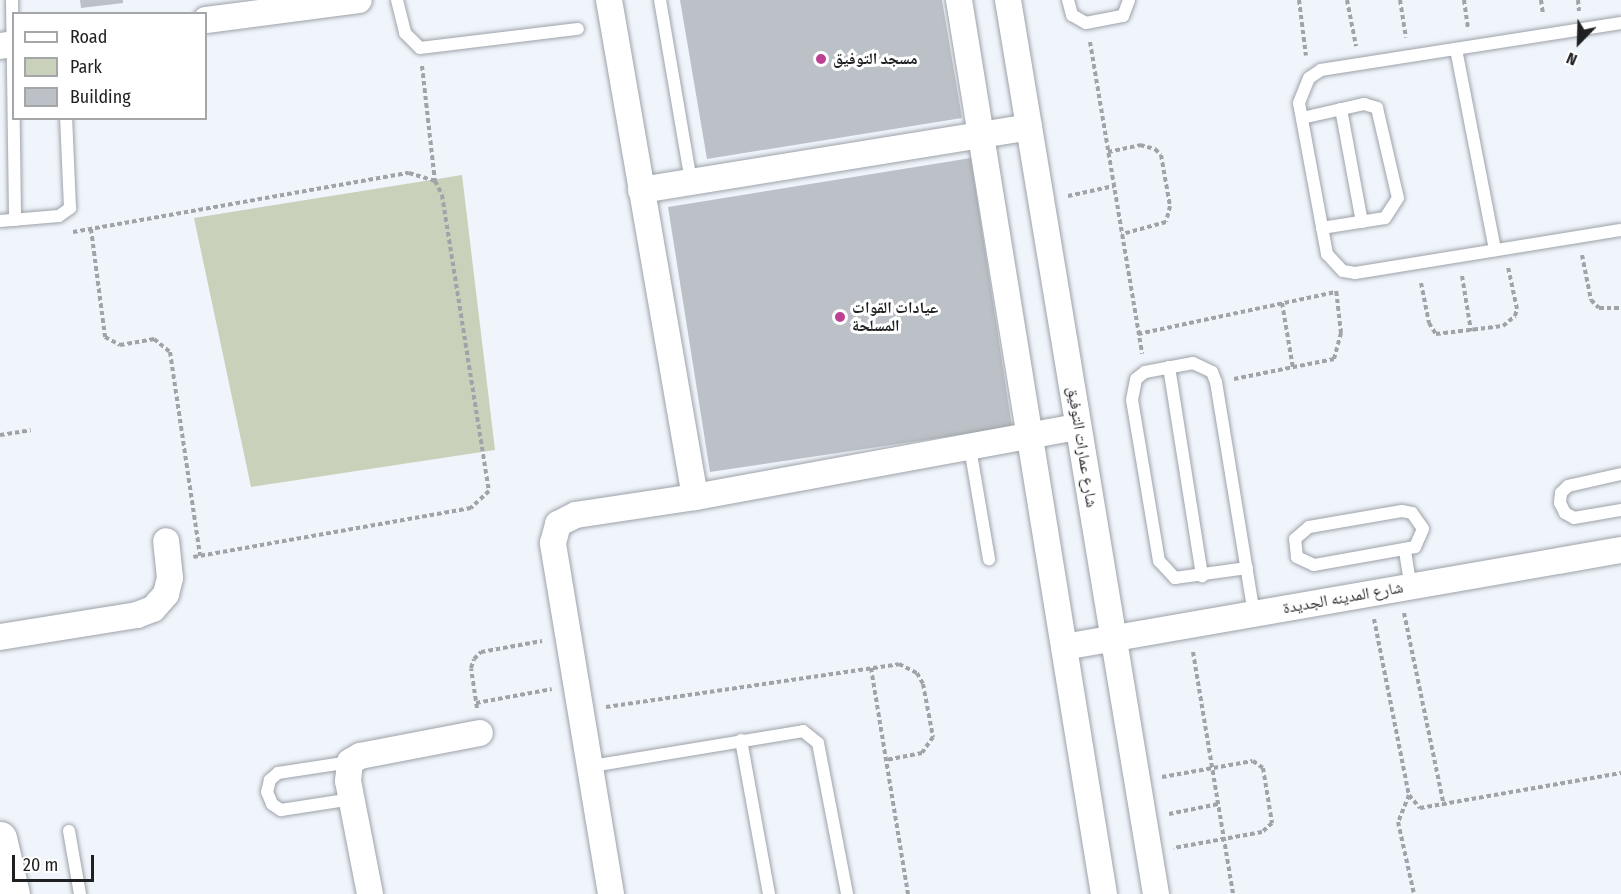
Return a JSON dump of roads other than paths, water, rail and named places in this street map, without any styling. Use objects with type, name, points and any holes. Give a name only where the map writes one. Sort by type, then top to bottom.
[{"type":"main road","points":[[0,838],[14,894]]},
{"type":"street","points":[[609,0],[695,497]]},
{"type":"street","points":[[958,0],[1104,894]]},
{"type":"street","name":"شارع عمارات التوفيق","points":[[1008,0],[1156,894]]},
{"type":"street","points":[[207,20],[347,1]]},
{"type":"street","points":[[641,190],[980,133],[1029,127]]},
{"type":"street","points":[[611,894],[592,766],[553,543],[558,524],[576,514],[695,497],[1078,427]]},
{"type":"street","points":[[0,637],[137,615],[153,609],[166,594],[170,578],[167,551]]},
{"type":"street","name":"شارع المدينه الجديدة","points":[[1064,647],[1405,588],[1620,555]]},
{"type":"street","points":[[370,894],[347,771],[350,762],[360,756],[480,733]]},
{"type":"lane","points":[[12,0],[8,45],[15,220]]},
{"type":"lane","points":[[398,0],[405,33],[420,48],[578,29]]},
{"type":"lane","points":[[660,0],[691,182]]},
{"type":"lane","points":[[1068,0],[1072,15],[1086,23],[1123,16],[1129,0]]},
{"type":"lane","points":[[1621,23],[1321,70],[1309,78],[1302,90],[1302,118],[1322,228],[1333,264],[1355,273],[1621,230]]},
{"type":"lane","points":[[1456,49],[1500,249]]},
{"type":"lane","points":[[1302,118],[1371,104],[1381,113],[1398,198],[1385,218],[1322,228]]},
{"type":"lane","points":[[1341,109],[1362,222]]},
{"type":"lane","points":[[0,221],[59,216],[72,201],[66,120]]},
{"type":"lane","points":[[1247,568],[1175,578],[1159,561],[1132,400],[1136,379],[1145,372],[1193,363],[1204,365],[1216,382],[1247,568],[1254,614]]},
{"type":"lane","points":[[1169,367],[1202,576]]},
{"type":"lane","points":[[970,448],[989,559]]},
{"type":"lane","points":[[1621,474],[1568,486],[1560,503],[1565,513],[1574,518],[1621,510]]},
{"type":"lane","points":[[1402,511],[1412,513],[1423,529],[1422,539],[1406,550],[1314,565],[1297,557],[1294,548],[1301,531],[1309,527],[1402,511]]},
{"type":"lane","points":[[1405,588],[1406,550]]},
{"type":"lane","points":[[592,766],[803,731],[818,743],[846,894]]},
{"type":"lane","points":[[741,740],[769,894]]},
{"type":"lane","points":[[350,762],[278,773],[270,780],[267,792],[272,804],[281,810],[352,799]]},
{"type":"lane","points":[[69,831],[80,894]]},
{"type":"place","name":"مسجد التوفيق","points":[[821,59]]},
{"type":"place","name":"عيادات القوات المسلحة","points":[[840,317]]}]
